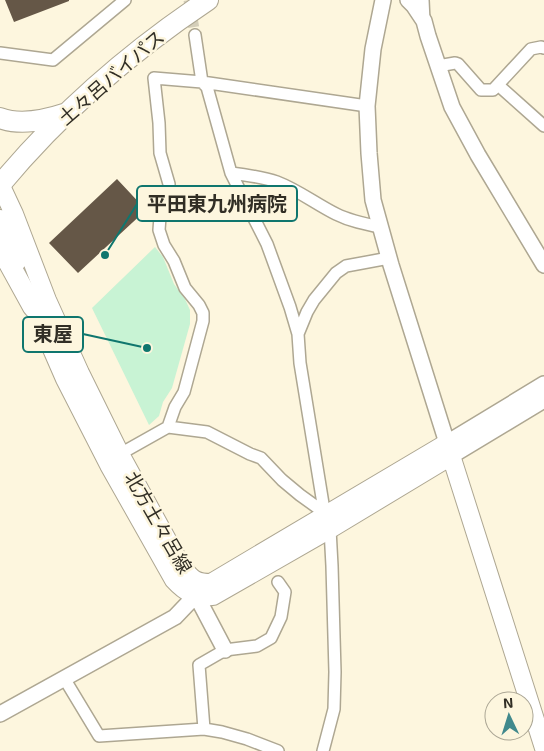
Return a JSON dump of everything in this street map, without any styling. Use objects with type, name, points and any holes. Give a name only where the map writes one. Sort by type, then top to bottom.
[{"type":"highway","name":"土々呂バイパス","points":[[0,185],[20,161],[97,84],[132,55],[208,0]]},
{"type":"highway","points":[[0,118],[12,121],[32,121],[67,113]]},
{"type":"highway","name":"土々呂バイパス","points":[[0,175],[20,161]]},
{"type":"highway","points":[[0,248],[33,307]]},
{"type":"main road","name":"北方土々呂線","points":[[0,185],[14,214],[47,300],[80,373],[114,460]]},
{"type":"main road","name":"北方土々呂線","points":[[0,219],[33,307],[65,379],[114,460],[174,580],[184,591],[198,589],[207,597],[213,596],[328,522],[449,449]]},
{"type":"main road","points":[[449,449],[544,748]]},
{"type":"street","points":[[0,53],[53,60],[125,0]]},
{"type":"street","points":[[383,0],[373,49],[367,106],[368,153],[373,200],[389,258],[449,449]]},
{"type":"street","points":[[408,0],[424,21]]},
{"type":"street","points":[[423,0],[424,21],[428,36],[452,108],[544,265]]},
{"type":"street","points":[[195,35],[202,82],[207,87],[231,173],[267,244],[290,306],[298,334],[300,364],[328,522],[332,566],[335,672],[334,709],[324,751]]},
{"type":"street","points":[[438,66],[455,62],[481,90],[493,90],[532,49],[542,46],[544,48]]},
{"type":"street","points":[[168,427],[175,407],[184,392],[203,321],[203,313],[185,288],[174,261],[164,245],[159,230],[160,217],[169,195],[169,184],[160,152],[154,78],[202,82],[367,106]]},
{"type":"street","points":[[498,85],[544,126]]},
{"type":"street","points":[[231,173],[276,182],[295,190],[336,214],[354,222],[380,227]]},
{"type":"street","points":[[298,334],[314,300],[336,273],[346,266],[389,258]]},
{"type":"street","points":[[449,449],[544,384]]},
{"type":"street","points":[[449,449],[544,400]]},
{"type":"street","points":[[114,460],[168,427],[207,432],[261,458],[282,480],[318,508],[328,522]]},
{"type":"street","points":[[204,729],[199,665],[225,650],[257,646],[271,638],[281,617],[285,592],[278,582]]},
{"type":"street","points":[[0,714],[175,617],[198,589],[225,650]]},
{"type":"street","points":[[64,678],[99,736],[204,729],[247,739],[278,751]]},
{"type":"green space","points":[[155,247],[163,257],[174,284],[185,299],[190,310],[190,324],[172,388],[163,402],[159,416],[149,425],[92,308]]},
{"type":"building","points":[[5,0],[69,0],[69,1],[14,22]]},
{"type":"building","points":[[117,179],[146,210],[78,273],[49,243]]},
{"type":"tunnel","points":[[189,0],[195,35]]},
{"type":"place","name":"平田東九州病院","points":[[105,255]]},
{"type":"place","name":"東屋","points":[[147,348]]}]
